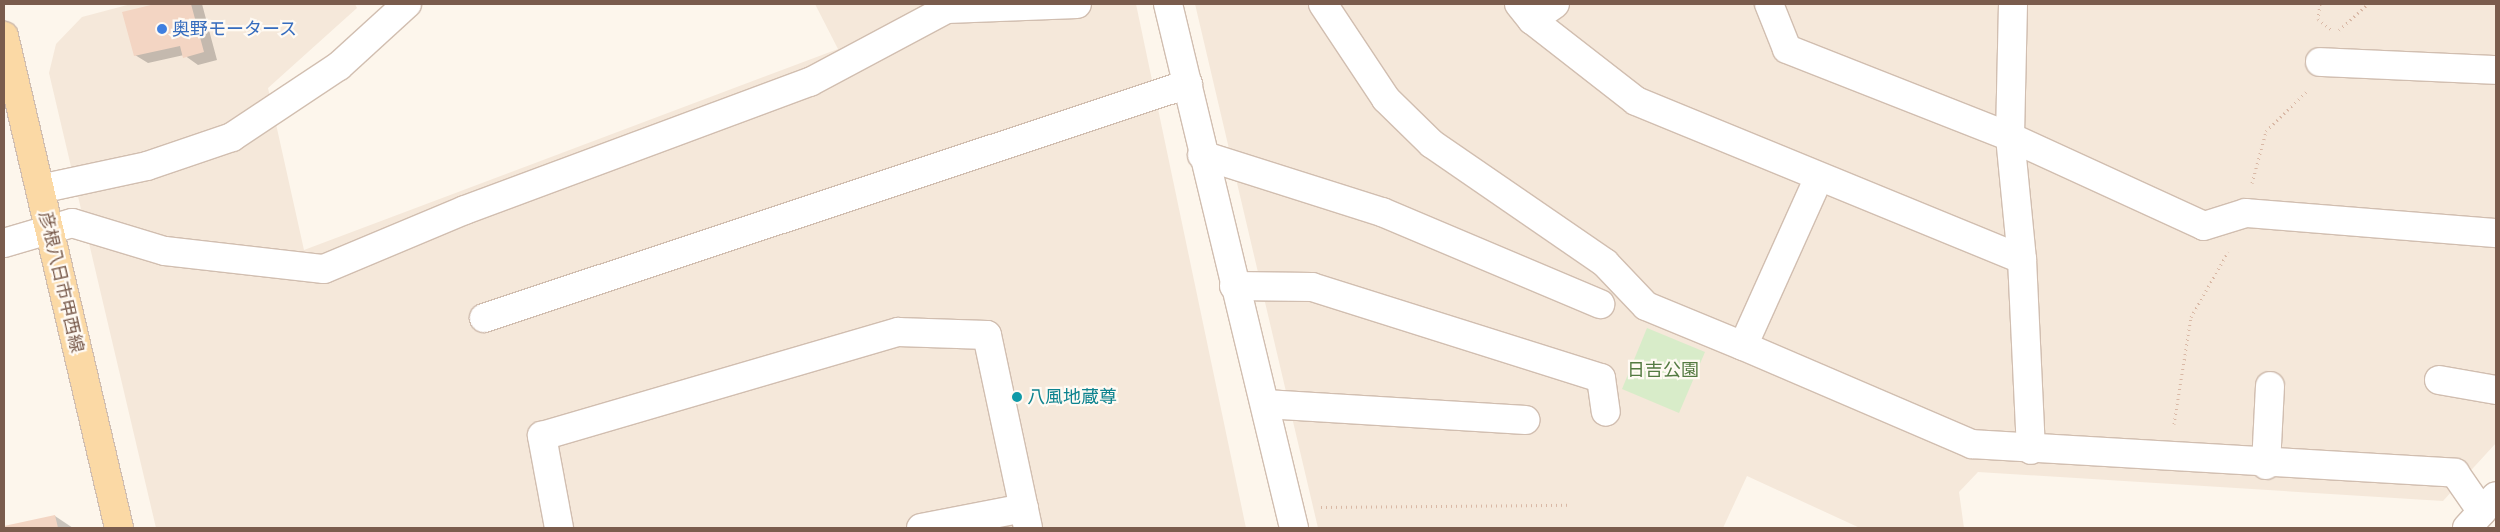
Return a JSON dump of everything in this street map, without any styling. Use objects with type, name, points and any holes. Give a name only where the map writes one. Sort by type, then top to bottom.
[{"type":"main road","name":"彦根八日市甲西線","points":[[4,36],[40,189],[48,232],[119,528]]},
{"type":"street","points":[[40,189],[147,166],[232,137],[339,66],[407,4]]},
{"type":"street","points":[[4,244],[48,232],[72,223],[165,251],[324,269],[465,210],[810,82],[947,9],[1077,4]]},
{"type":"street","points":[[1168,4],[1188,84],[1202,155],[1292,518]]},
{"type":"street","points":[[1324,4],[1386,99],[1432,144],[1605,263],[1646,306],[1972,444],[2031,450],[2266,465],[2455,473],[2482,512]]},
{"type":"street","points":[[1526,12],[1555,4]]},
{"type":"street","points":[[1769,4],[1787,49],[2010,137],[2204,226],[2246,214],[2496,233]]},
{"type":"street","points":[[2013,4],[2010,137],[2022,259],[2031,450]]},
{"type":"street","points":[[1526,12],[1636,101],[2022,259]]},
{"type":"street","points":[[2320,62],[2496,70]]},
{"type":"street","points":[[484,318],[1188,84]]},
{"type":"street","points":[[1202,155],[1382,212],[1600,304]]},
{"type":"street","points":[[1743,346],[1819,177]]},
{"type":"street","points":[[1234,286],[1312,287],[1601,378],[1606,412]]},
{"type":"street","points":[[559,528],[542,436],[898,332],[987,335],[1026,518],[921,528]]},
{"type":"street","points":[[2439,380],[2496,390]]},
{"type":"street","points":[[2266,465],[2270,386]]},
{"type":"street","points":[[1265,404],[1526,420]]},
{"type":"path","points":[[2320,4],[2318,19],[2336,33]]},
{"type":"path","points":[[1292,518],[1571,505]]},
{"type":"shaded area","points":[[131,4],[355,4],[357,8],[268,88],[304,250],[838,49],[815,4],[1136,4],[1246,528],[156,528],[49,73],[56,44],[82,17]]},
{"type":"shaded area","points":[[1195,4],[2496,4],[2496,443],[2443,501],[1978,472],[1959,492],[1964,528],[1860,528],[1747,476],[1723,528],[1318,528]]},
{"type":"green space","name":"日吉公園","points":[[1647,328],[1705,352],[1679,413],[1622,389]]},
{"type":"building","name":"奥野モータース","points":[[155,4],[191,4],[204,52],[183,58],[180,46],[134,56],[122,12]]},
{"type":"building","points":[[55,515],[58,528],[4,528],[4,526]]},
{"type":"place","name":"奥野モータース","points":[[162,29]]},
{"type":"place","name":"八風地蔵尊","points":[[1017,397]]}]
